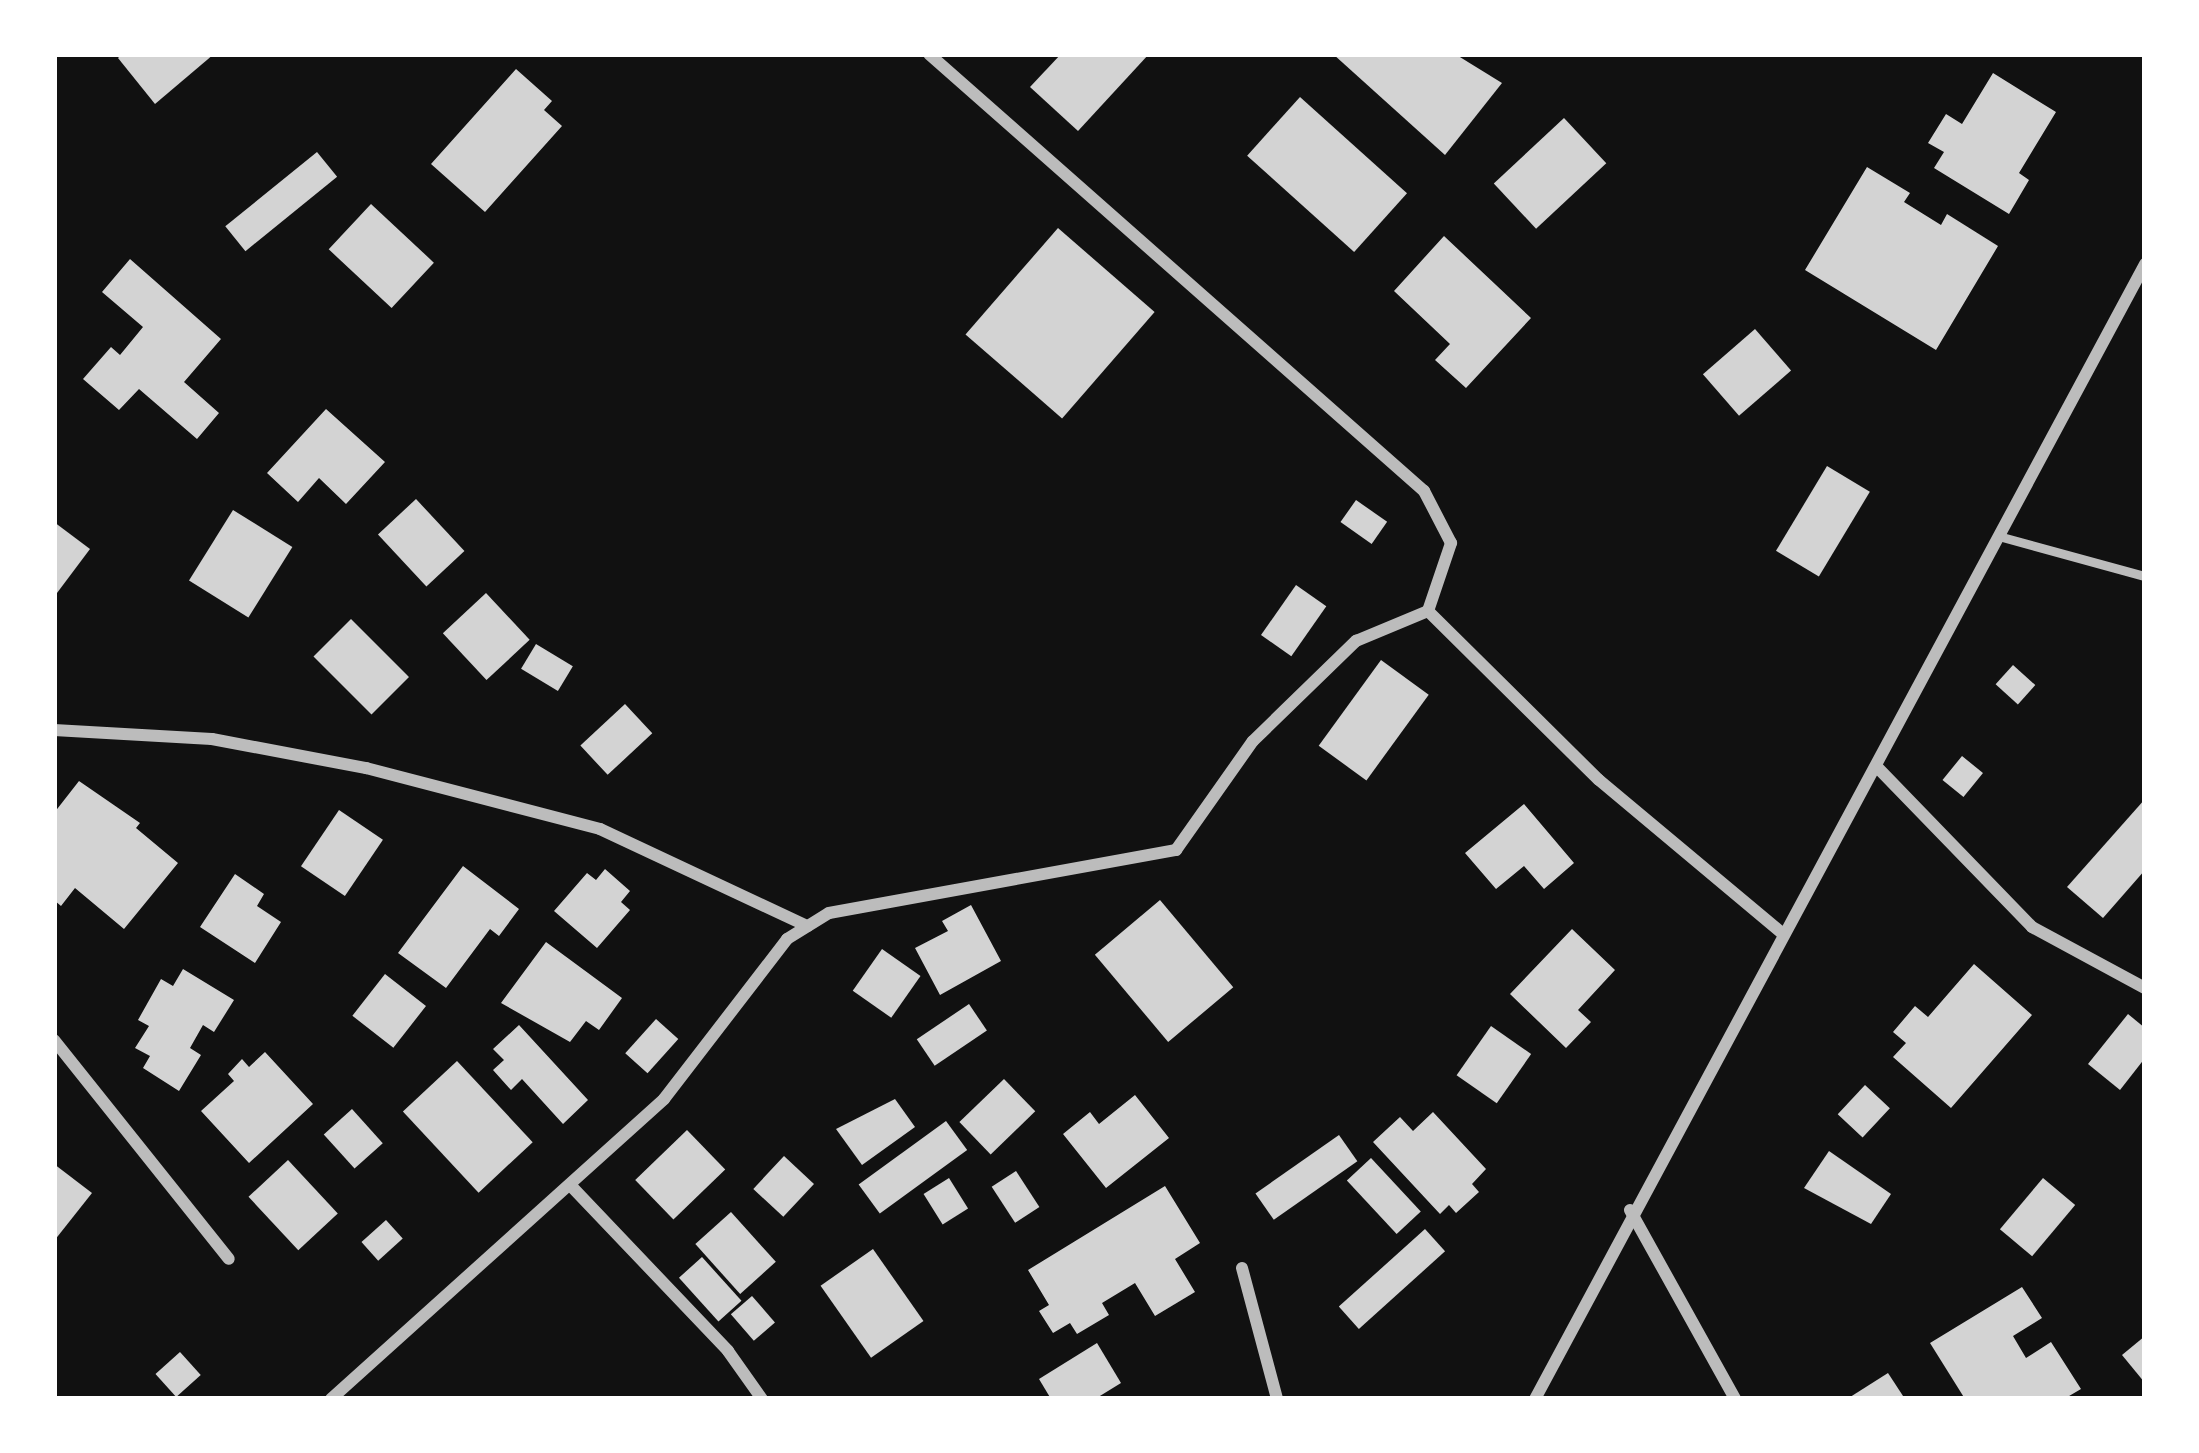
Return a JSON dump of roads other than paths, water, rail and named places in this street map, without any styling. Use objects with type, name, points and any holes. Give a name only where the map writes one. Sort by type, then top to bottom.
[{"type":"street","points":[[331,1399],[573,1188],[664,1099],[787,939],[829,913],[1176,850],[1253,741],[1356,641],[1428,611],[1451,543],[1424,491],[929,54]]},
{"type":"street","points":[[1534,1399],[1630,1210],[1877,767],[2145,265]]},
{"type":"street","points":[[1428,611],[1599,780],[1781,932]]},
{"type":"street","points":[[54,730],[212,739],[494,801],[600,829],[807,926]]},
{"type":"street","points":[[1877,767],[2032,927],[2145,988]]},
{"type":"street","points":[[54,1040],[229,1259]]},
{"type":"street","points":[[573,1188],[728,1351],[762,1399]]},
{"type":"street","points":[[1630,1210],[1735,1399]]},
{"type":"street","points":[[1241,1268],[1277,1399]]},
{"type":"lane","points":[[2002,537],[2145,576]]}]
